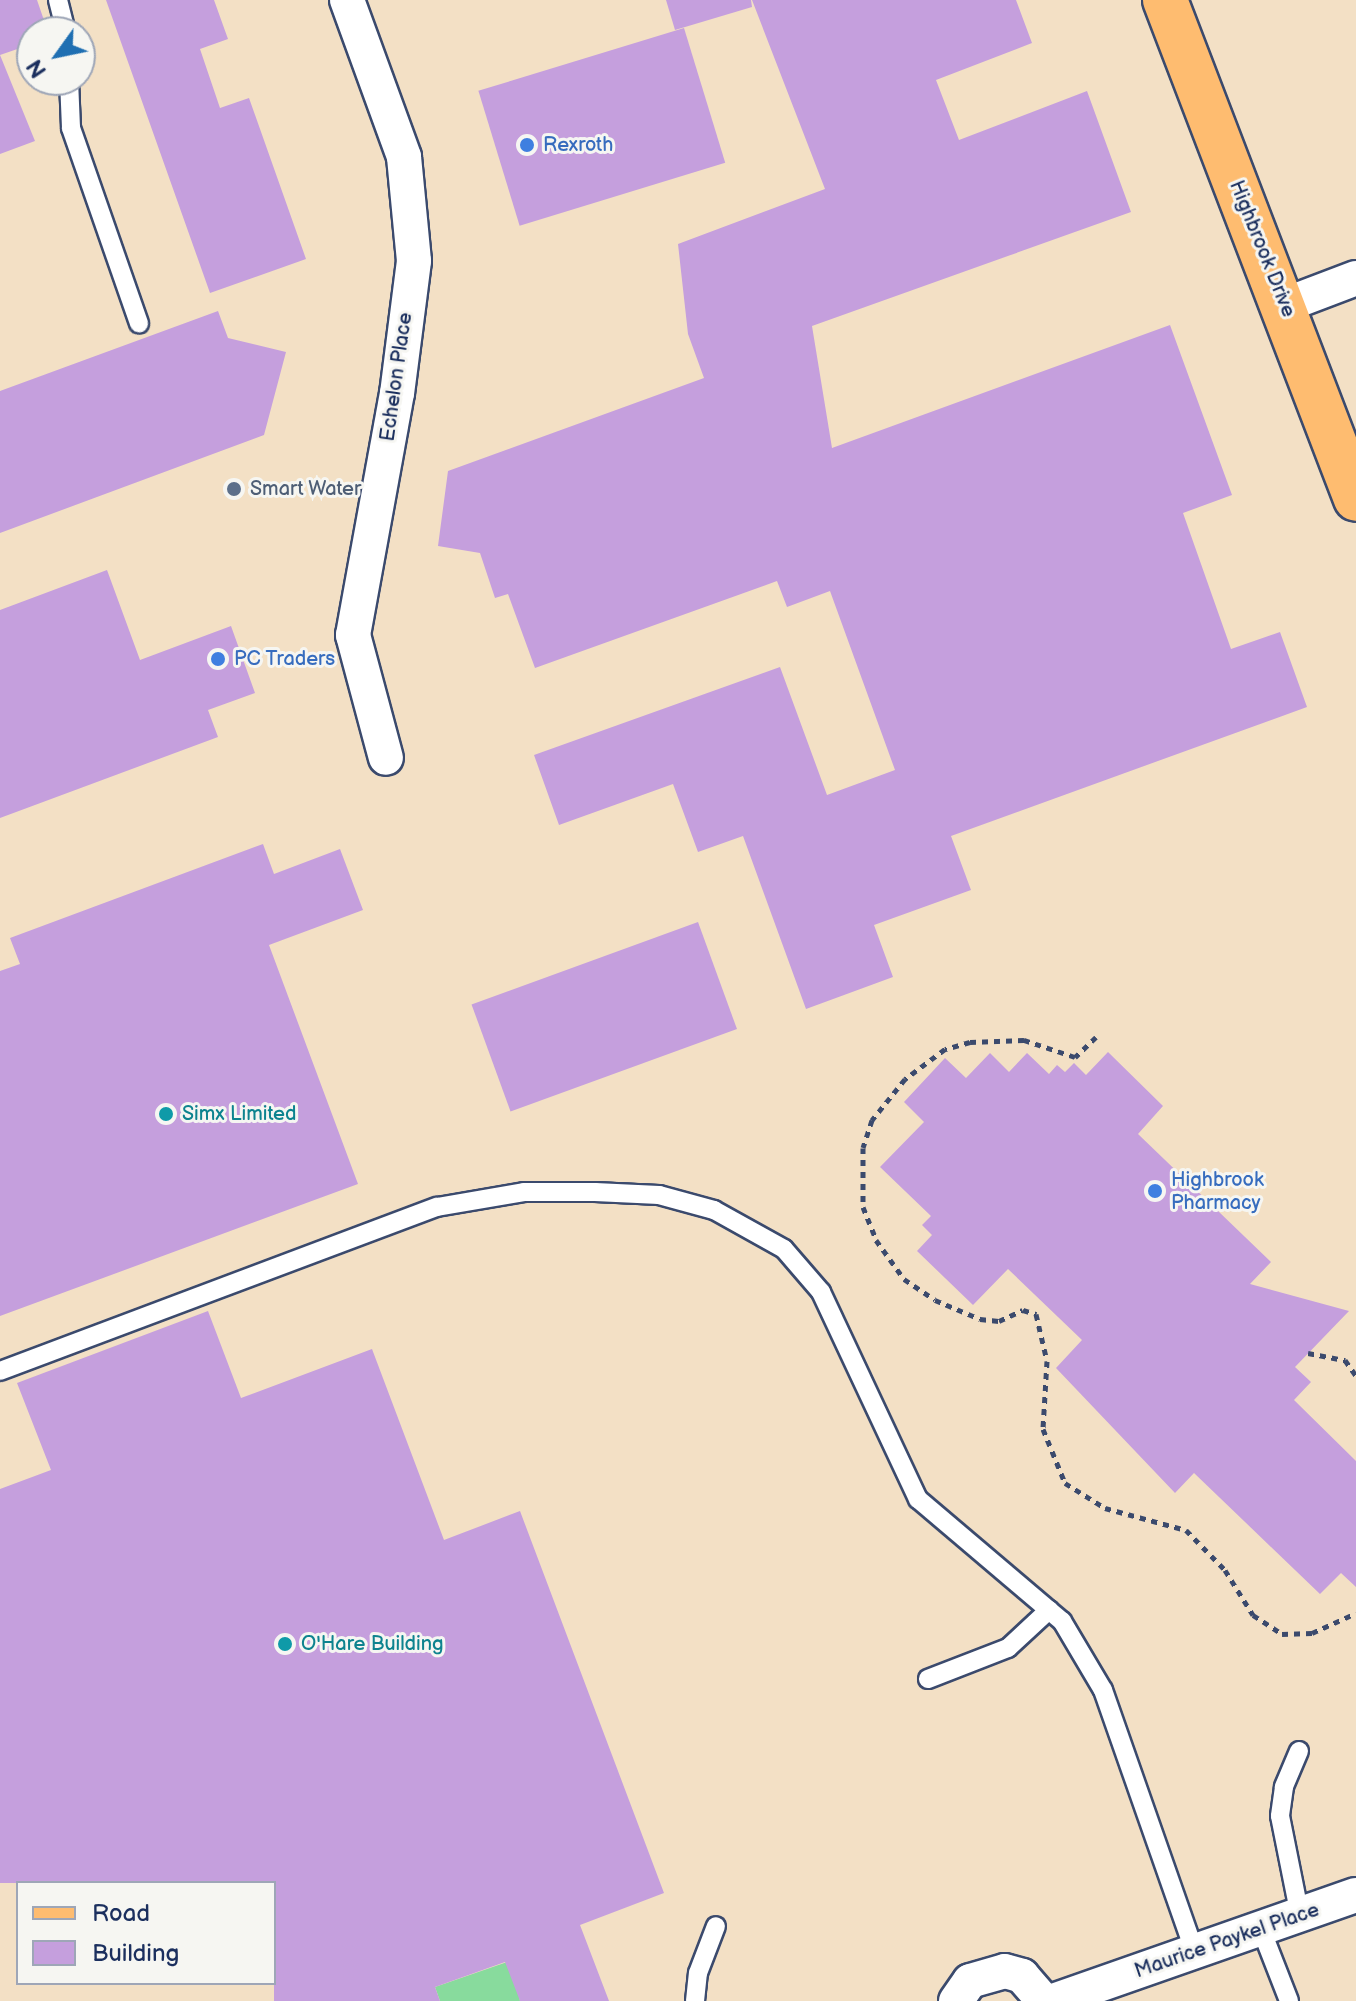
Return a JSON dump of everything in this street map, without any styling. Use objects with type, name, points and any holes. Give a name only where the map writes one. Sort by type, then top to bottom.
[{"type":"main road","name":"Highbrook Drive","points":[[1165,0],[1285,305],[1356,499]]},
{"type":"street","name":"Echelon Place","points":[[347,0],[404,157],[414,261],[353,635],[386,758]]},
{"type":"street","points":[[1285,305],[1356,278]]},
{"type":"street","name":"Maurice Paykel Place","points":[[1053,2001],[1356,1895]]},
{"type":"street","points":[[956,2001],[970,1981],[1005,1971],[1022,1976],[1044,2001]]},
{"type":"lane","points":[[70,96],[71,128],[139,323]]},
{"type":"lane","points":[[0,1371],[437,1207],[524,1192],[659,1195],[714,1210],[784,1249],[821,1292],[918,1499],[1062,1621],[1103,1690],[1195,1952]]},
{"type":"lane","points":[[928,1679],[1008,1648],[1049,1610]]},
{"type":"lane","points":[[1299,1751],[1284,1787],[1280,1816],[1300,1916]]},
{"type":"lane","points":[[695,2001],[698,1973],[716,1926]]},
{"type":"lane","points":[[1261,1929],[1289,2001]]},
{"type":"path","points":[[1096,1037],[1075,1057],[1024,1040],[970,1042],[945,1049],[905,1079],[872,1120],[863,1148],[863,1207],[876,1240],[904,1279],[935,1300],[980,1319],[999,1321],[1023,1310],[1036,1314],[1046,1341],[1043,1429],[1065,1483],[1105,1508],[1186,1530],[1225,1570],[1253,1615],[1282,1634],[1312,1633],[1356,1613]]},
{"type":"path","points":[[1308,1353],[1345,1360],[1356,1376]]},
{"type":"green space","points":[[513,1960],[520,2001],[440,2001],[435,1987]]},
{"type":"building","points":[[0,0],[37,0],[42,16],[16,16],[16,50],[0,55]]},
{"type":"building","points":[[106,0],[214,0],[228,39],[200,49],[220,108],[249,98],[306,259],[210,293]]},
{"type":"building","points":[[666,0],[751,0],[752,7],[675,30]]},
{"type":"building","points":[[752,0],[1016,0],[1032,43],[936,80],[959,140],[1087,91],[1131,212],[812,326],[832,448],[1170,325],[1232,495],[1183,513],[1231,649],[1280,632],[1307,707],[951,836],[971,890],[874,925],[893,977],[806,1009],[743,836],[698,852],[673,784],[559,825],[534,755],[780,667],[827,795],[895,770],[830,591],[787,607],[777,581],[535,668],[508,594],[495,598],[480,553],[438,546],[448,471],[704,378],[688,334],[678,244],[825,189]]},
{"type":"building","points":[[684,28],[725,163],[520,226],[478,91]]},
{"type":"building","points":[[0,55],[35,141],[0,154]]},
{"type":"building","points":[[218,311],[228,338],[286,352],[264,435],[0,533],[0,391]]},
{"type":"building","points":[[107,570],[140,660],[231,626],[255,693],[208,710],[218,737],[0,818],[0,610]]},
{"type":"building","name":"Simx Limited","points":[[263,844],[274,874],[340,849],[363,910],[269,945],[358,1184],[0,1316],[0,971],[20,964],[10,938]]},
{"type":"building","points":[[698,922],[737,1029],[511,1112],[472,1004]]},
{"type":"building","points":[[1108,1052],[1163,1106],[1138,1134],[1271,1262],[1250,1284],[1349,1311],[1295,1367],[1311,1382],[1294,1400],[1356,1461],[1356,1587],[1341,1573],[1320,1594],[1194,1473],[1175,1493],[1056,1368],[1082,1340],[1008,1269],[973,1305],[917,1251],[932,1235],[922,1225],[931,1216],[880,1167],[924,1122],[904,1102],[945,1058],[966,1078],[990,1053],[1009,1072],[1027,1053],[1049,1074],[1057,1065],[1065,1072],[1074,1063],[1086,1075]]},
{"type":"building","name":"O'Hare Building","points":[[208,1311],[241,1398],[372,1349],[444,1540],[520,1511],[664,1893],[580,1925],[609,2001],[520,2001],[505,1962],[435,1987],[440,2001],[274,2001],[276,1881],[0,1883],[0,1489],[51,1470],[17,1383]]},
{"type":"place","name":"Rexroth","points":[[527,145]]},
{"type":"place","name":"Smart Water","points":[[234,489]]},
{"type":"place","name":"PC Traders","points":[[218,659]]},
{"type":"place","name":"Simx Limited","points":[[166,1114]]},
{"type":"place","name":"Highbrook Pharmacy","points":[[1155,1191]]},
{"type":"place","name":"O'Hare Building","points":[[285,1644]]}]
